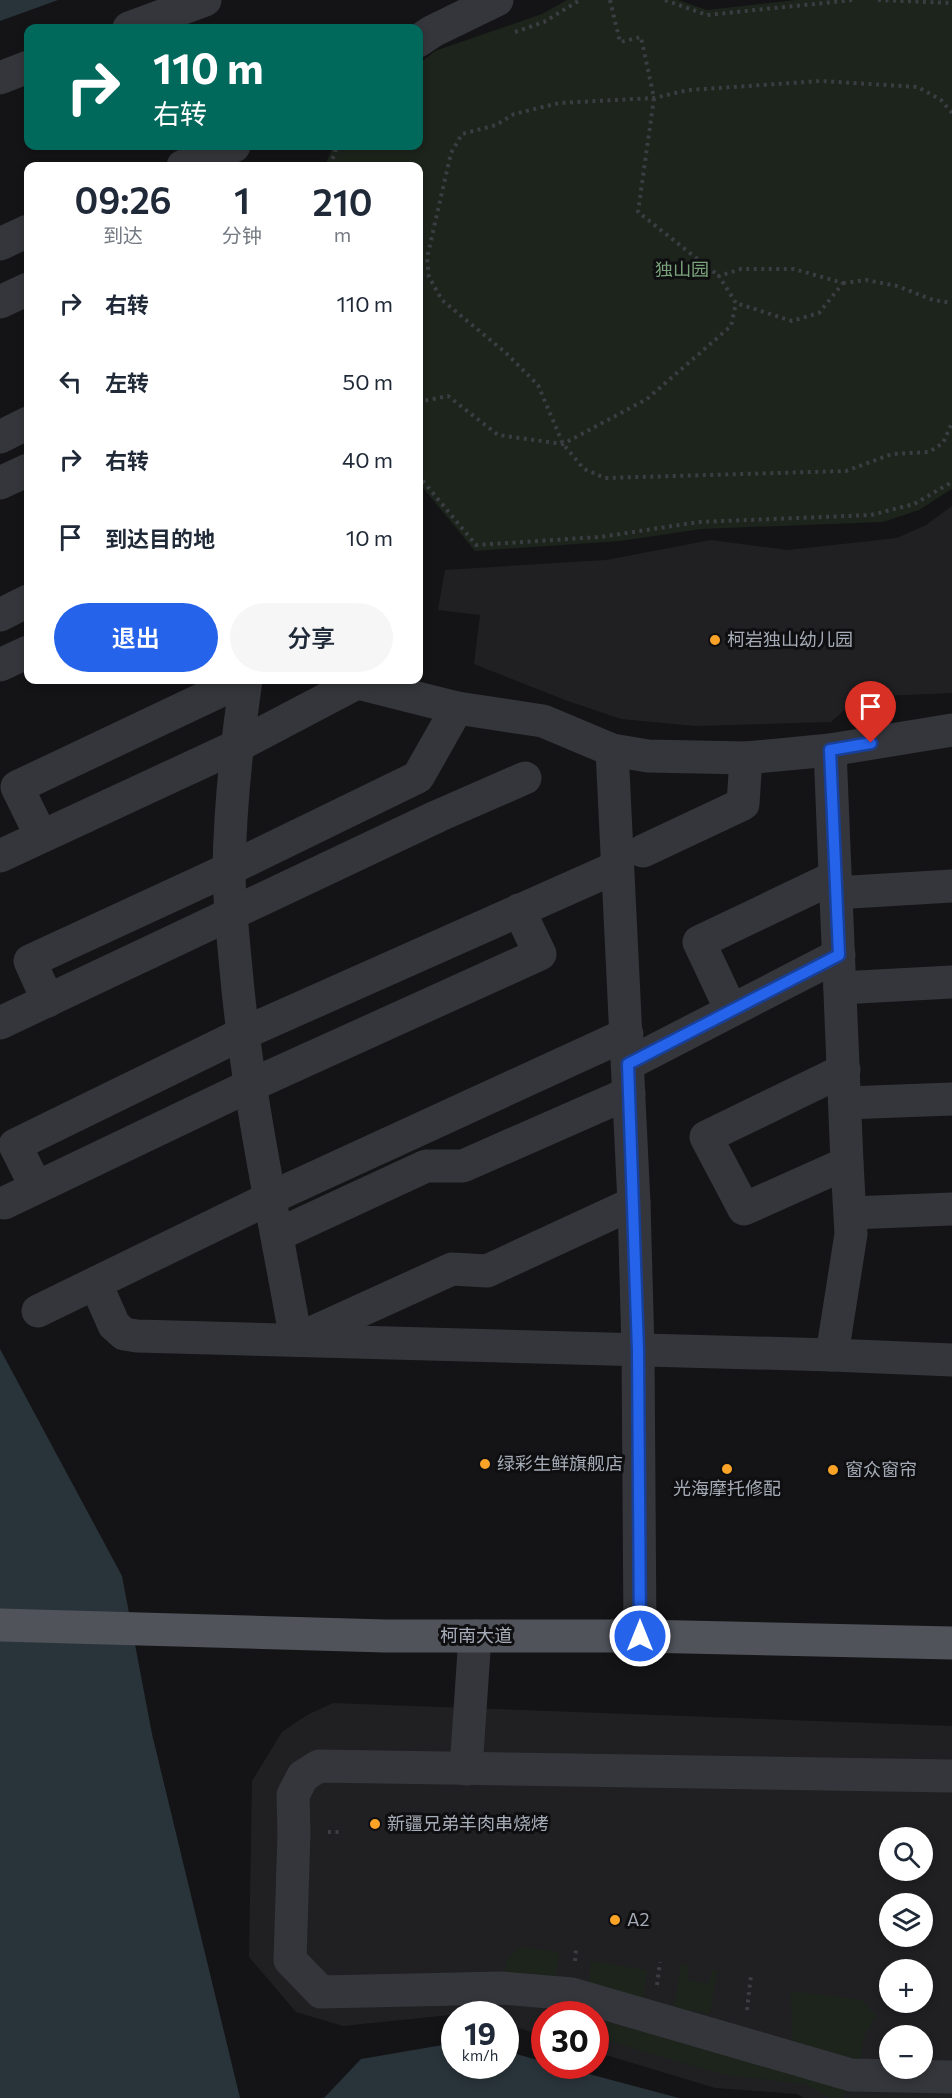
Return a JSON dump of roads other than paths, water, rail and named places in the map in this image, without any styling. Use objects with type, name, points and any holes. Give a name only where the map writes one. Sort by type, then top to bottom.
[{"type":"main road","name":"柯南大道","points":[[0,1625],[385,1636],[640,1636],[952,1642]]},
{"type":"street","points":[[140,24],[205,0]]},
{"type":"street","points":[[423,38],[497,0]]},
{"type":"street","points":[[0,78],[24,69]]},
{"type":"street","points":[[193,162],[224,150]]},
{"type":"street","points":[[0,244],[24,233]]},
{"type":"street","points":[[0,302],[24,291]]},
{"type":"street","points":[[0,437],[24,425]]},
{"type":"street","points":[[0,483],[24,472]]},
{"type":"street","points":[[0,615],[24,603]]},
{"type":"street","points":[[0,665],[24,654]]},
{"type":"street","points":[[41,836],[17,787],[236,684]]},
{"type":"street","points":[[245,684],[237,746],[229,868],[231,913],[249,1086],[296,1340]]},
{"type":"street","points":[[0,856],[237,746],[346,684]]},
{"type":"street","points":[[363,684],[457,708],[543,721],[612,750],[648,756],[746,758],[830,750],[952,730]]},
{"type":"street","points":[[48,1000],[30,961],[418,777],[457,708]]},
{"type":"street","points":[[612,750],[630,859],[628,1064],[638,1350],[640,1636]]},
{"type":"street","points":[[830,750],[851,1213],[851,1234],[832,1355]]},
{"type":"street","points":[[36,1187],[15,1145],[242,1034],[519,910],[743,804],[746,758]]},
{"type":"street","points":[[418,777],[438,816]]},
{"type":"street","points":[[0,1023],[438,816],[525,778]]},
{"type":"street","points":[[731,1010],[699,942],[835,885],[952,886]]},
{"type":"street","points":[[4,1203],[249,1086],[540,954],[519,910]]},
{"type":"street","points":[[277,1235],[426,1166],[463,1166],[628,1064],[839,955]]},
{"type":"street","points":[[840,988],[952,982]]},
{"type":"street","points":[[38,1311],[270,1198],[628,1064]]},
{"type":"street","points":[[844,1070],[706,1137],[744,1209],[847,1163]]},
{"type":"street","points":[[845,1103],[952,1099]]},
{"type":"street","points":[[296,1340],[452,1269],[487,1271],[634,1203]]},
{"type":"street","points":[[851,1213],[952,1209]]},
{"type":"street","points":[[96,1284],[114,1325],[124,1334],[137,1336],[952,1360]]},
{"type":"street","points":[[466,1769],[475,1636]]},
{"type":"street","points":[[952,1776],[319,1766],[303,1776],[293,1795],[290,1960],[321,1992],[501,1988],[572,1994],[851,2075],[952,2077]]},
{"type":"place","name":"柯岩独山幼儿园","points":[[715,640]]},
{"type":"place","name":"绿彩生鲜旗舰店","points":[[485,1464]]},
{"type":"place","name":"光海摩托修配","points":[[727,1469]]},
{"type":"place","name":"窗众窗帘","points":[[833,1470]]},
{"type":"place","name":"新疆兄弟羊肉串烧烤","points":[[375,1824]]},
{"type":"place","name":"A2","points":[[615,1920]]},
{"type":"park label","name":"独山园","points":[[682,270]]}]
